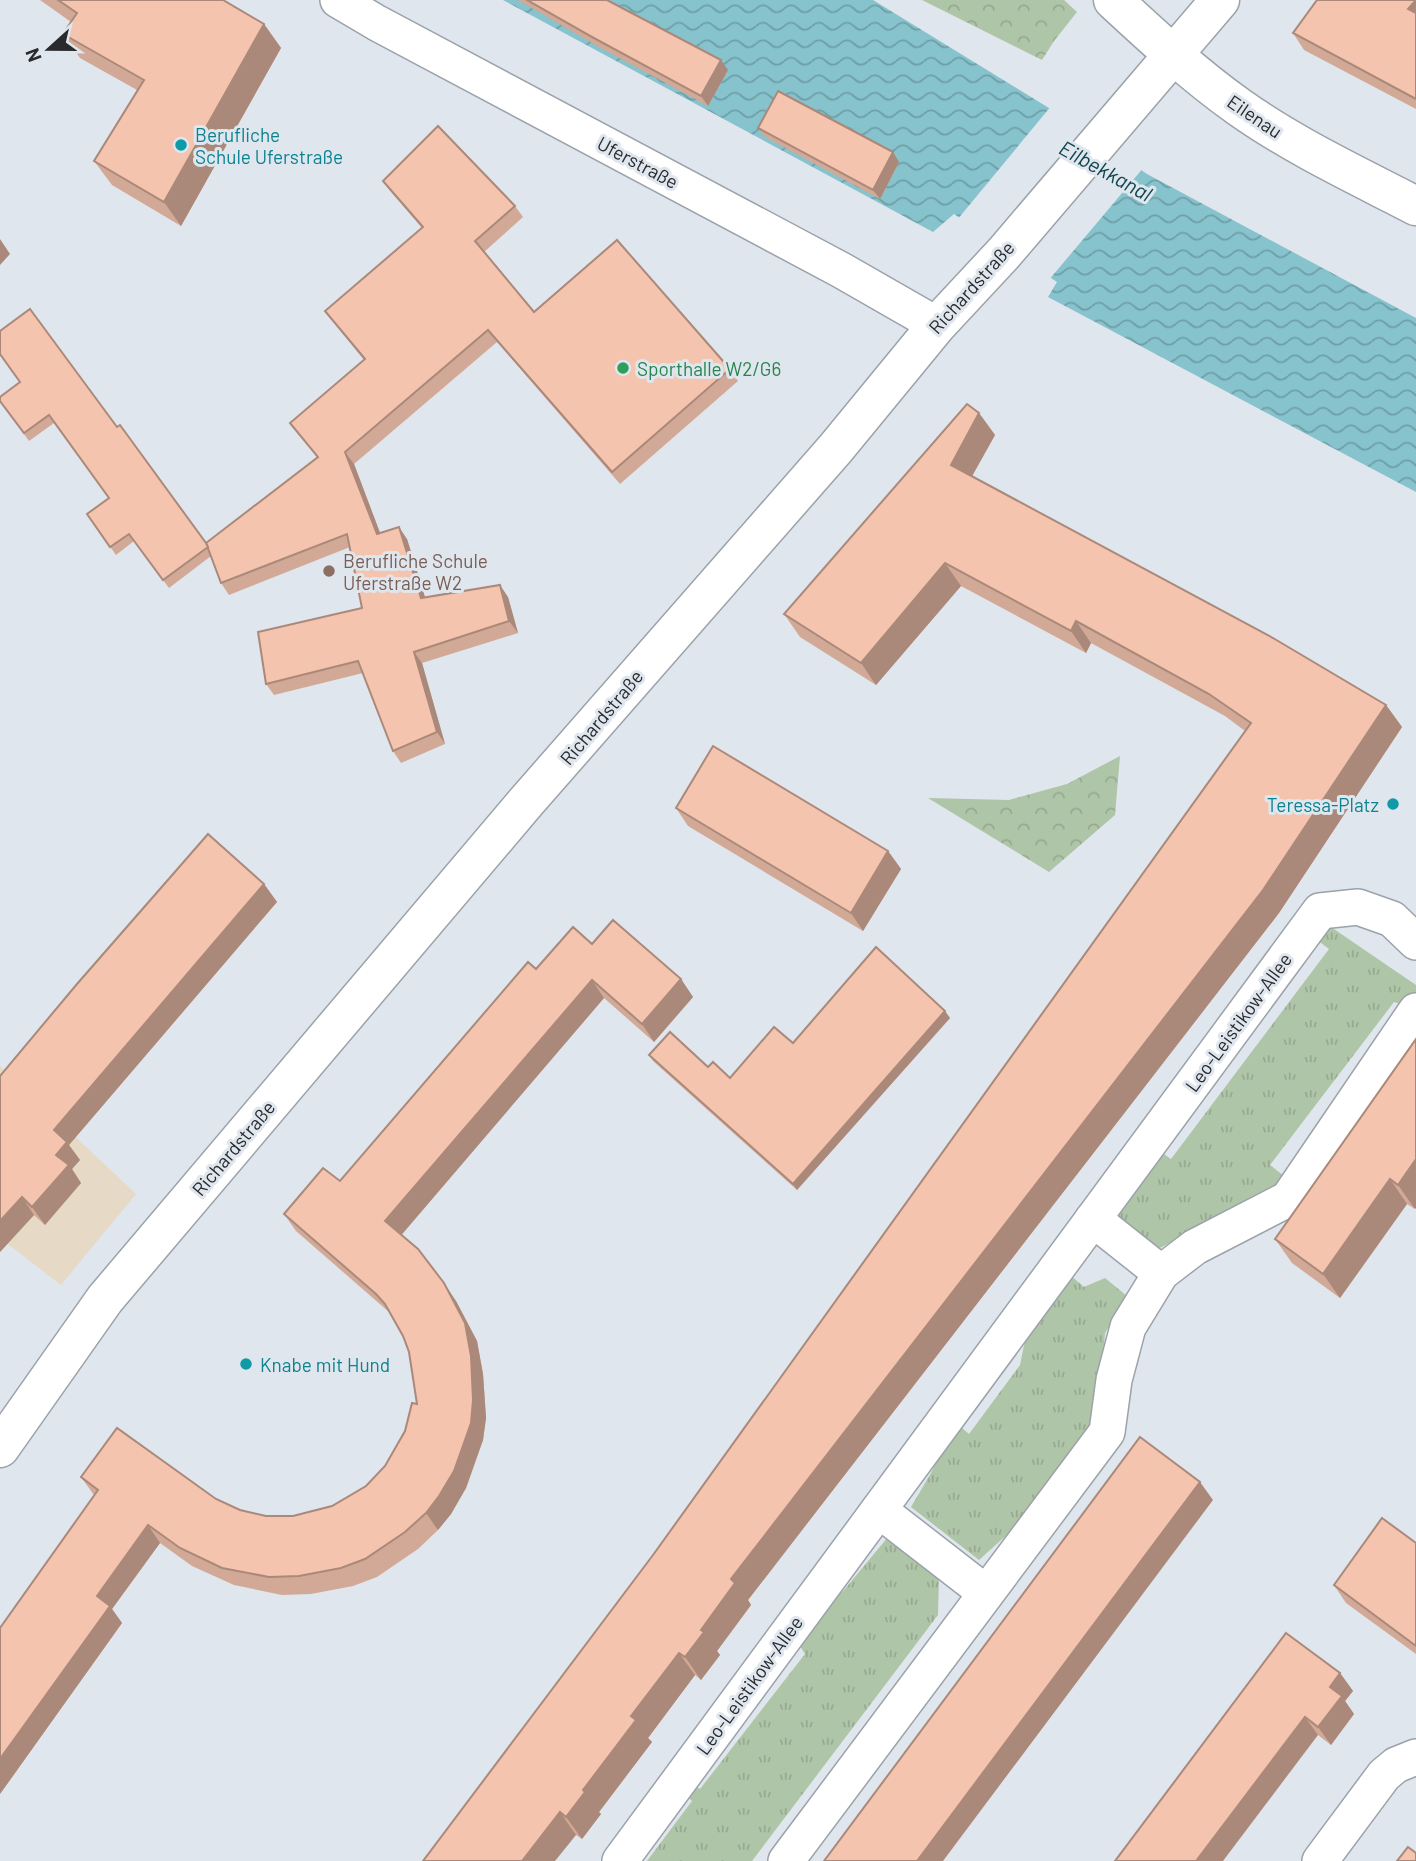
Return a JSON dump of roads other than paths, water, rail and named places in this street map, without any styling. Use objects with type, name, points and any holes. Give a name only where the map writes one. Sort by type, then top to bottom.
[{"type":"street","name":"Uferstraße","points":[[338,0],[841,270],[937,325]]},
{"type":"street","name":"Eilenau","points":[[1113,0],[1172,55],[1240,107],[1296,142],[1416,206]]},
{"type":"street","name":"Richardstraße","points":[[0,1448],[105,1299],[526,802],[836,448],[937,325],[1004,253],[1220,0]]},
{"type":"street","name":"Leo-Leistikow-Allee","points":[[620,1861],[1320,911],[1358,907],[1392,919],[1416,942]]},
{"type":"street","points":[[786,1861],[1107,1432],[1114,1380],[1128,1327],[1161,1273],[1195,1247],[1288,1199],[1416,1011]]},
{"type":"street","points":[[1093,1219],[1161,1273]]},
{"type":"street","points":[[879,1510],[986,1593]]},
{"type":"street","points":[[1320,1861],[1384,1775],[1396,1765],[1416,1757]]},
{"type":"water","name":"Eilbekkanal","points":[[503,0],[873,0],[1049,108],[1147,174],[1416,318],[1416,492],[1048,297],[1057,282],[954,214],[933,232]]},
{"type":"place","name":"Berufliche Schule Uferstraße","points":[[181,145]]},
{"type":"place","name":"Sporthalle W2/G6","points":[[623,368]]},
{"type":"place","name":"Berufliche Schule Uferstraße W2","points":[[329,571]]},
{"type":"place","name":"Teressa-Platz","points":[[1393,804]]},
{"type":"place","name":"Knabe mit Hund","points":[[246,1364]]}]
